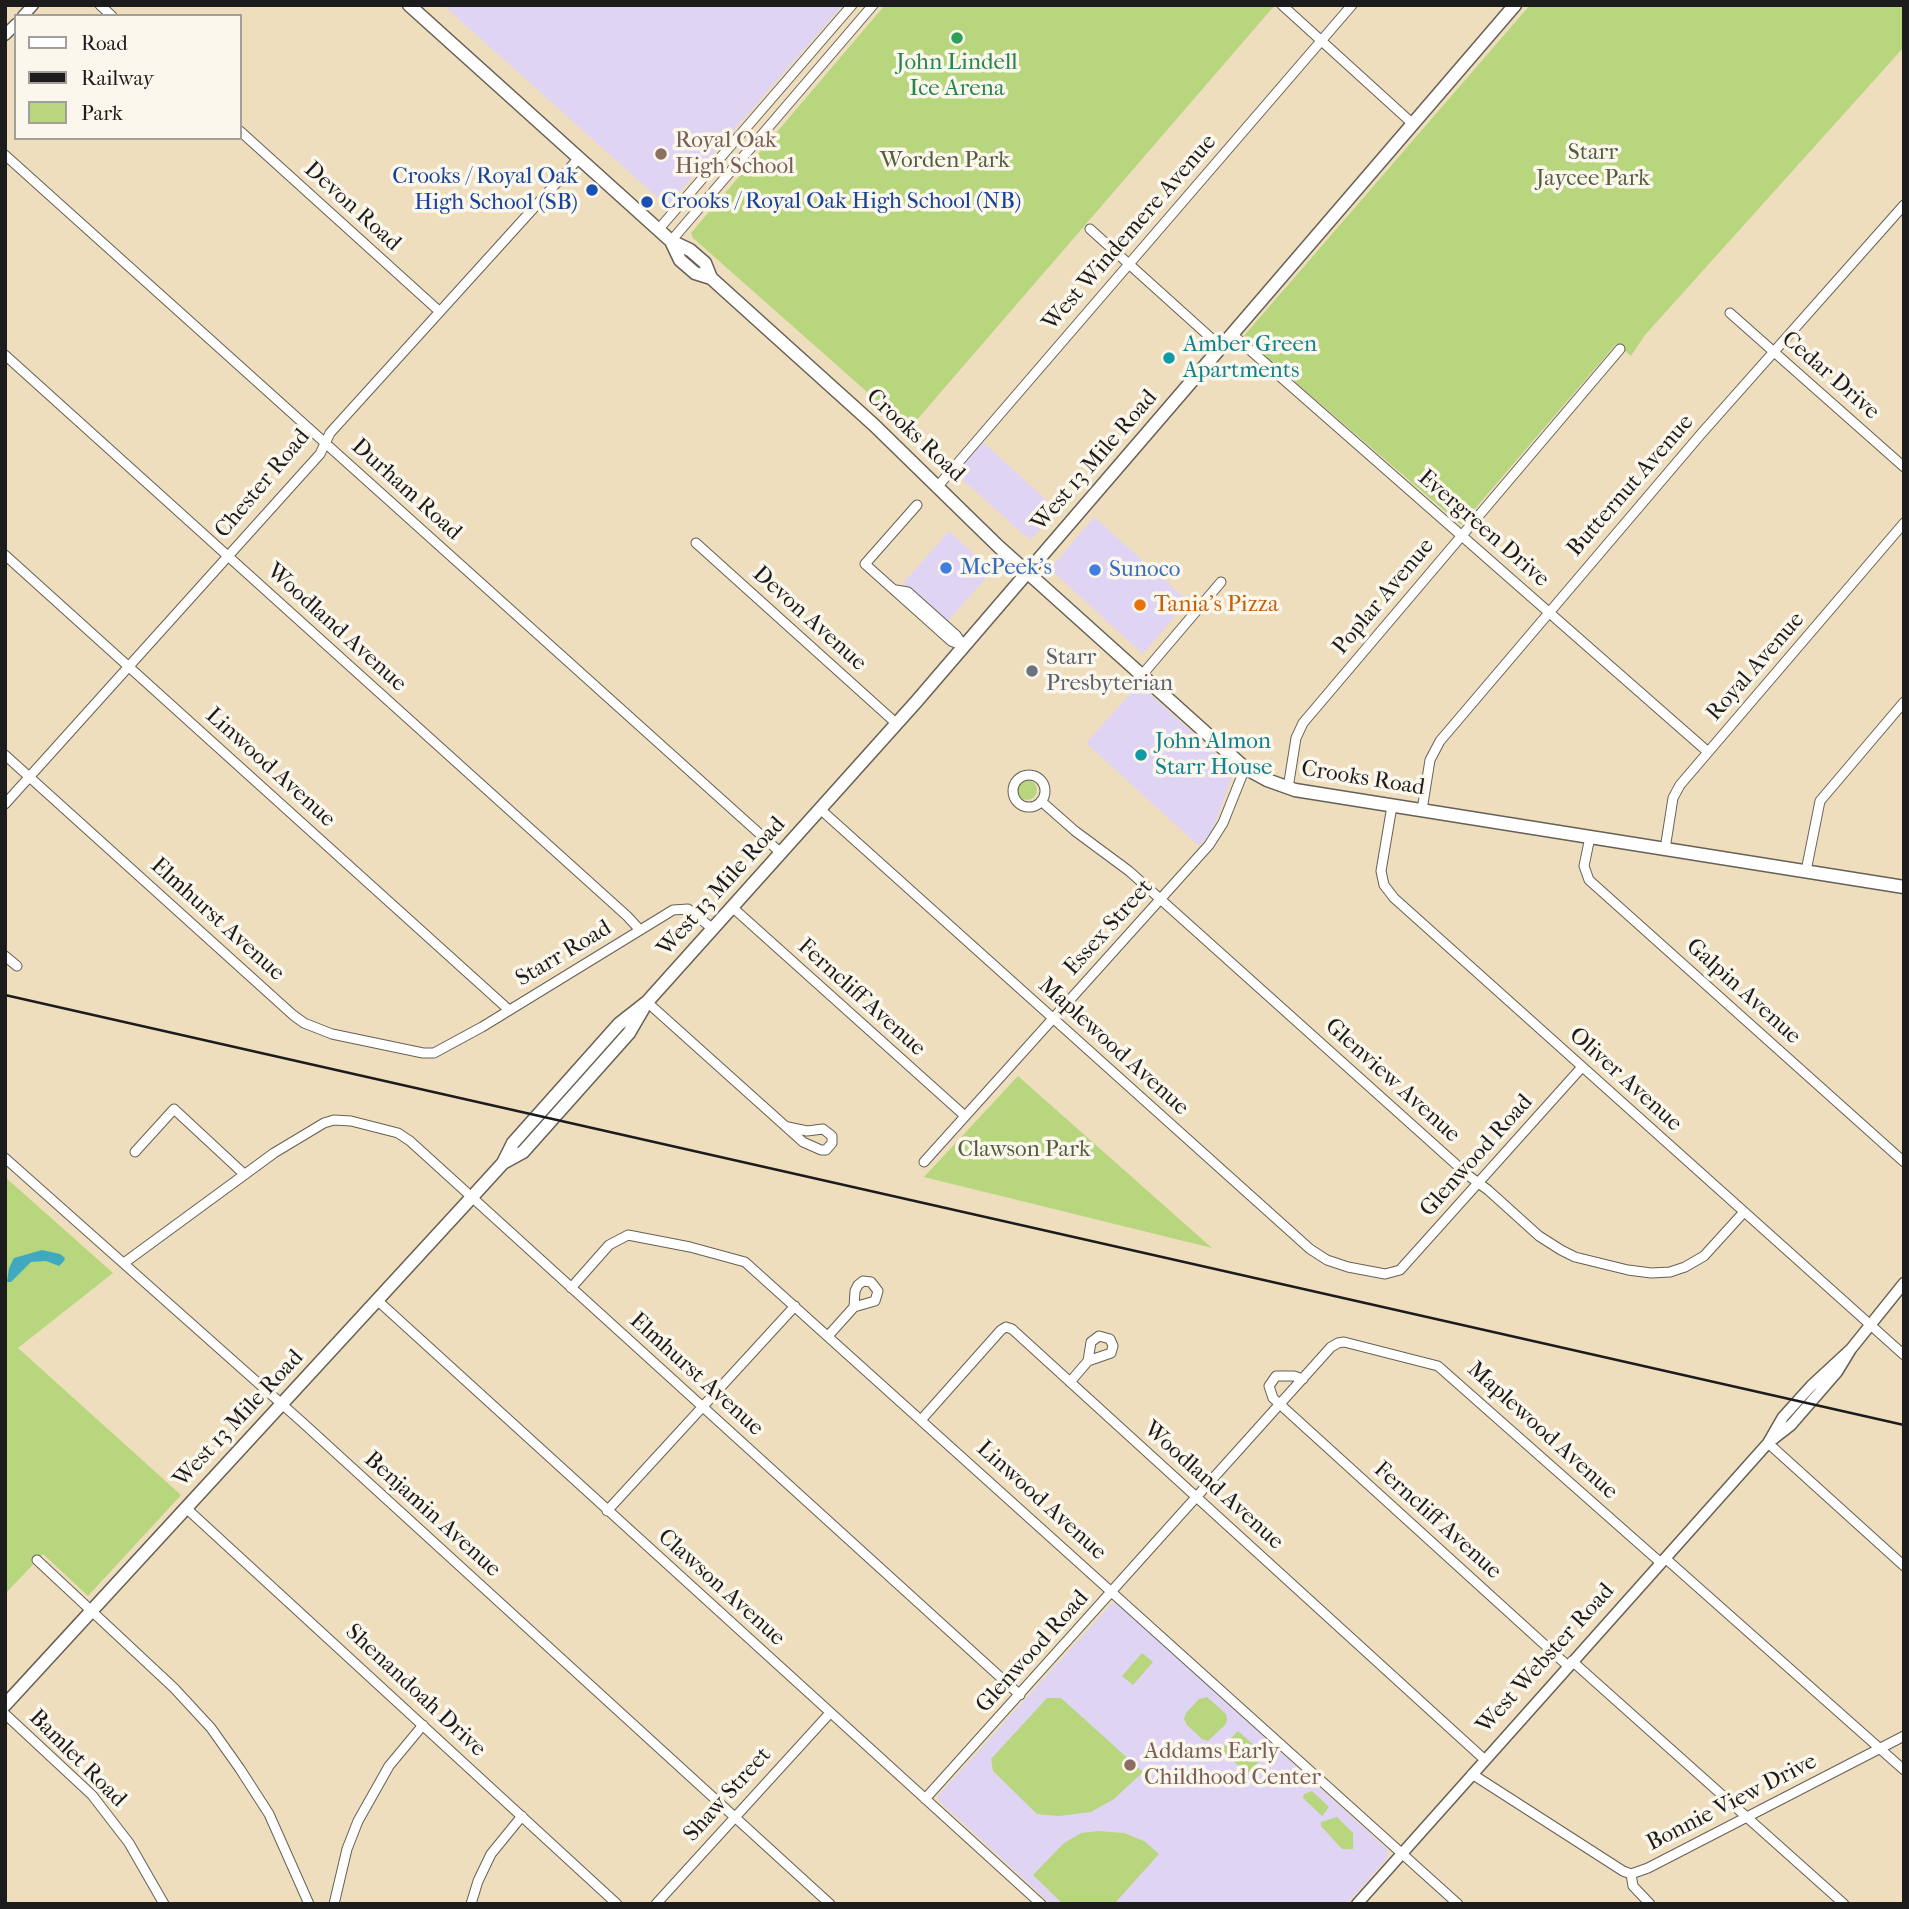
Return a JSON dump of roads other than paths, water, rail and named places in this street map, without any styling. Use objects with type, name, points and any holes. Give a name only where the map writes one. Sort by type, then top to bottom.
[{"type":"main road","name":"Crooks Road","points":[[409,5],[658,230],[671,241],[690,250],[705,264],[710,278],[874,425],[974,523],[1245,768],[1288,788],[1904,887]]},
{"type":"main road","name":"West 13 Mile Road","points":[[5,1704],[503,1163],[523,1152],[629,1034],[647,1002],[897,724],[1515,5]]},
{"type":"street","points":[[658,230],[852,5]]},
{"type":"street","points":[[671,241],[873,5]]},
{"type":"street","points":[[1282,5],[1413,124]]},
{"type":"street","name":"West Windemere Avenue","points":[[939,486],[1352,5]]},
{"type":"street","points":[[813,51],[825,61]]},
{"type":"street","points":[[752,122],[759,138]]},
{"type":"street","name":"Devon Road","points":[[242,133],[439,311]]},
{"type":"street","name":"Durham Road","points":[[5,155],[781,853]]},
{"type":"street","name":"Chester Road","points":[[5,804],[320,454],[330,432],[579,158]]},
{"type":"street","points":[[691,192],[704,202]]},
{"type":"street","name":"Butternut Avenue","points":[[1422,810],[1434,749],[1773,351],[1904,205]]},
{"type":"street","points":[[1090,229],[1221,347]]},
{"type":"street","name":"Cedar Drive","points":[[1730,313],[1904,467]]},
{"type":"street","name":"Evergreen Drive","points":[[1233,335],[1708,752]]},
{"type":"street","name":"Poplar Avenue","points":[[1288,788],[1296,738],[1303,723],[1620,349]]},
{"type":"street","name":"Woodland Avenue","points":[[5,355],[640,930]]},
{"type":"street","points":[[917,505],[865,564],[896,590],[908,592],[956,635],[964,646]]},
{"type":"street","name":"Royal Avenue","points":[[1665,849],[1675,792],[1904,523]]},
{"type":"street","name":"Devon Avenue","points":[[696,543],[897,724]]},
{"type":"street","name":"Linwood Avenue","points":[[5,555],[509,1010]]},
{"type":"street","points":[[1142,675],[1221,582]]},
{"type":"street","points":[[1806,871],[1816,810],[1820,801],[1904,702]]},
{"type":"street","name":"Elmhurst Avenue","points":[[5,755],[304,1023],[332,1034],[433,1053]]},
{"type":"street","name":"Essex Street","points":[[924,1162],[1213,839],[1223,824],[1245,768]]},
{"type":"street","name":"Glenview Avenue","points":[[1041,801],[1075,831],[1129,871],[1478,1183],[1539,1236],[1561,1250],[1575,1258],[1651,1273],[1670,1272],[1694,1262],[1712,1248],[1744,1212]]},
{"type":"street","name":"Oliver Avenue","points":[[1392,806],[1381,871],[1381,878],[1389,891],[1904,1355]]},
{"type":"street","name":"Maplewood Avenue","points":[[820,809],[1310,1249],[1327,1260],[1348,1267],[1385,1274],[1400,1270]]},
{"type":"street","name":"Galpin Avenue","points":[[1590,837],[1584,866],[1589,880],[1904,1162]]},
{"type":"street","name":"Starr Road","points":[[433,1053],[448,1047],[673,910],[681,908],[695,913],[713,929]]},
{"type":"street","name":"Ferncliff Avenue","points":[[732,908],[965,1116]]},
{"type":"street","points":[[5,956],[17,966]]},
{"type":"street","points":[[647,1002],[788,1127]]},
{"type":"street","name":"Glenwood Road","points":[[1400,1270],[1582,1067]]},
{"type":"street","points":[[124,1264],[244,1174],[174,1109],[135,1152]]},
{"type":"street","name":"Elmhurst Avenue","points":[[244,1174],[328,1121],[351,1121],[398,1133],[472,1197],[1020,1695]]},
{"type":"street","name":"Benjamin Avenue","points":[[5,1158],[281,1404],[830,1904]]},
{"type":"street","name":"Linwood Avenue","points":[[571,1287],[609,1245],[625,1235],[636,1235],[740,1259],[1458,1904]]},
{"type":"street","name":"West Webster Road","points":[[1357,1904],[1768,1443],[1791,1425],[1837,1373],[1851,1349],[1904,1283]]},
{"type":"street","name":"Clawson Avenue","points":[[377,1300],[1041,1904]]},
{"type":"street","points":[[607,1511],[795,1306]]},
{"type":"street","points":[[828,1336],[854,1307]]},
{"type":"street","name":"Woodland Avenue","points":[[921,1420],[1006,1327],[1012,1329],[1485,1760]]},
{"type":"street","name":"Maplewood Avenue","points":[[1344,1342],[1437,1366],[1904,1770]]},
{"type":"street","name":"Glenwood Road","points":[[925,1800],[1331,1347],[1344,1342]]},
{"type":"street","points":[[1070,1382],[1088,1361]]},
{"type":"street","points":[[1280,1404],[1269,1386],[1273,1378],[1287,1375],[1303,1379]]},
{"type":"street","name":"Ferncliff Avenue","points":[[1280,1404],[1570,1664],[1844,1904]]},
{"type":"street","points":[[1768,1443],[1904,1566]]},
{"type":"street","name":"Shenandoah Drive","points":[[186,1508],[617,1904]]},
{"type":"street","points":[[37,1560],[174,1688],[223,1745],[269,1814],[309,1904]]},
{"type":"street","name":"Shaw Street","points":[[656,1904],[830,1713]]},
{"type":"street","name":"Bamlet Road","points":[[5,1714],[92,1795],[130,1843],[164,1904]]},
{"type":"street","points":[[334,1904],[347,1849],[358,1821],[389,1766],[422,1725]]},
{"type":"street","name":"Bonnie View Drive","points":[[1472,1774],[1631,1874],[1648,1868],[1904,1737]]},
{"type":"street","points":[[471,1904],[491,1854],[522,1816]]},
{"type":"street","points":[[1631,1874],[1633,1886],[1650,1904]]},
{"type":"water","points":[[42,1250],[60,1254],[65,1258],[64,1261],[59,1266],[46,1261],[31,1262],[11,1282],[7,1282],[14,1258]]},
{"type":"railway","points":[[5,995],[1904,1425]]},
{"type":"place","name":"John Lindell Ice Arena","points":[[957,38]]},
{"type":"place","name":"Royal Oak High School","points":[[661,154]]},
{"type":"place","name":"Crooks / Royal Oak High School (SB)","points":[[592,190]]},
{"type":"place","name":"Crooks / Royal Oak High School (NB)","points":[[647,202]]},
{"type":"place","name":"Amber Green Apartments","points":[[1169,358]]},
{"type":"place","name":"McPeek's","points":[[946,568]]},
{"type":"place","name":"Sunoco","points":[[1095,570]]},
{"type":"place","name":"Tania's Pizza","points":[[1140,605]]},
{"type":"place","name":"Starr Presbyterian","points":[[1032,671]]},
{"type":"place","name":"John Almon Starr House","points":[[1141,755]]},
{"type":"place","name":"Addams Early Childhood Center","points":[[1130,1765]]},
{"type":"park label","name":"Worden Park","points":[[945,161]]},
{"type":"park label","name":"Starr Jaycee Park","points":[[1593,166]]},
{"type":"park label","name":"Clawson Park","points":[[1024,1150]]}]
